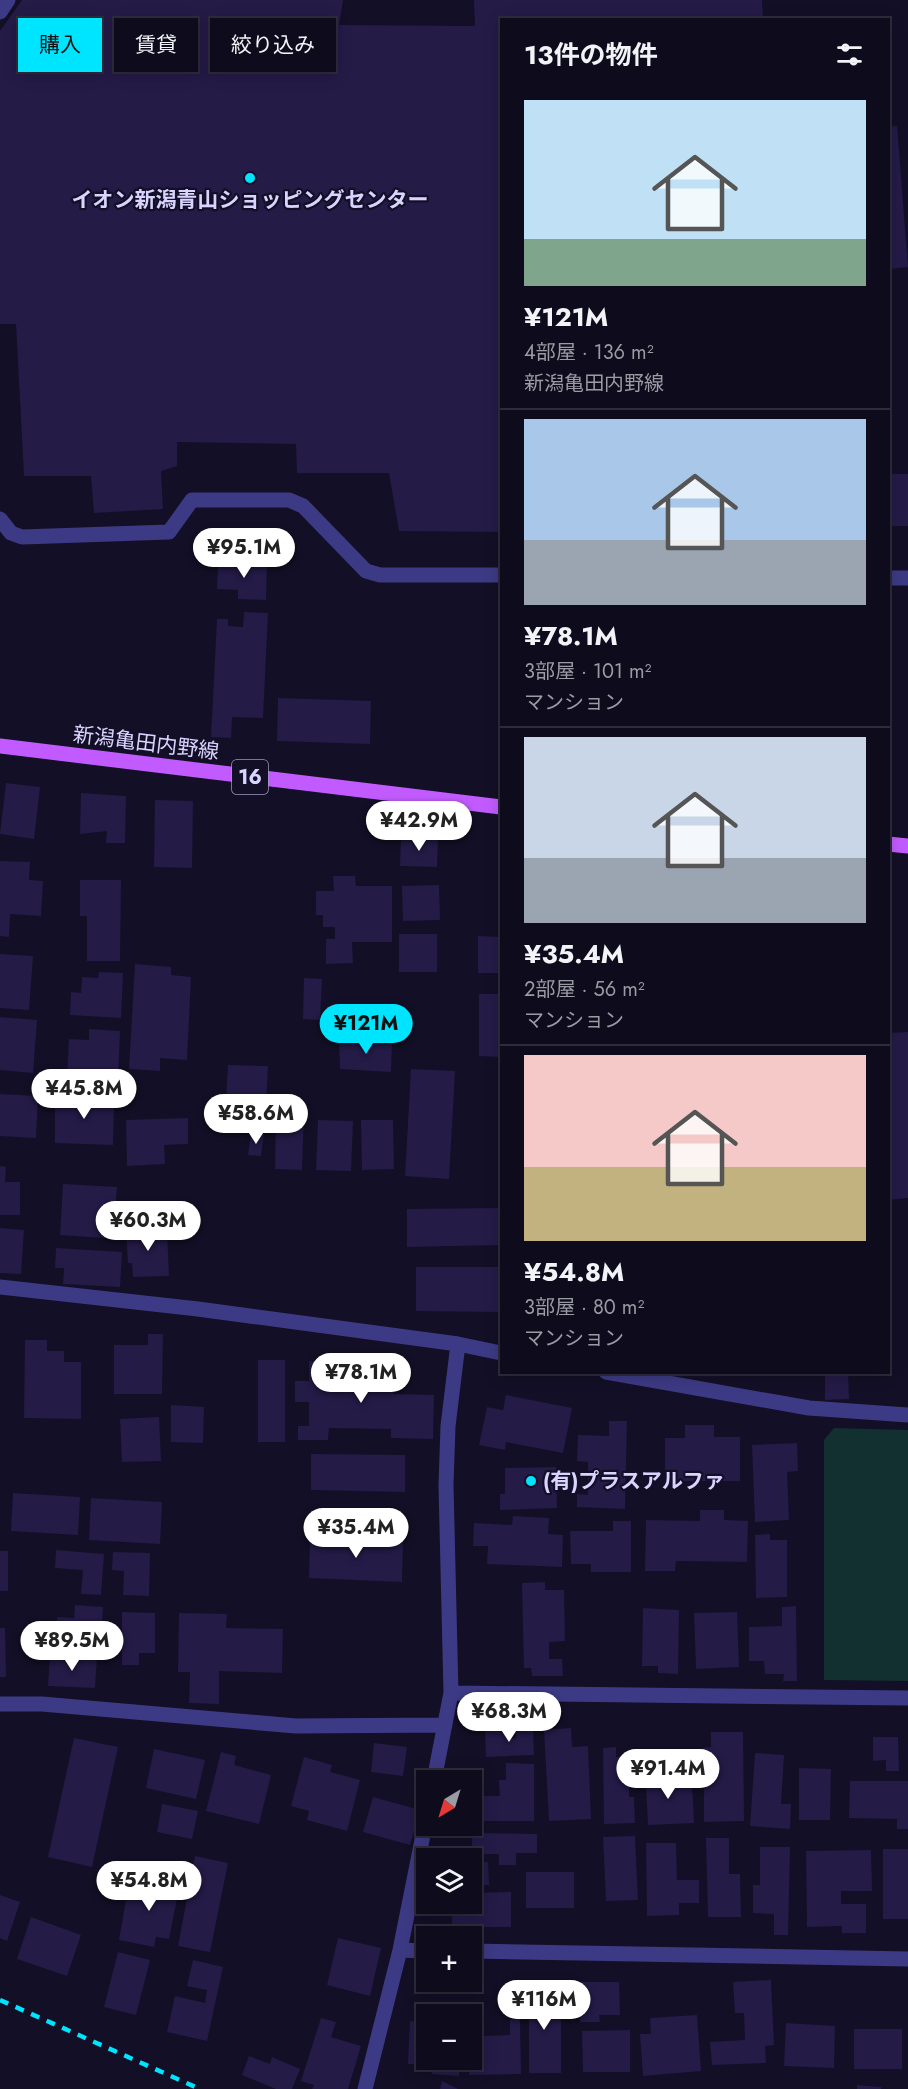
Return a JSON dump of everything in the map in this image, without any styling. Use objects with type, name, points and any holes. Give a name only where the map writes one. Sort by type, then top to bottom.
[{"type":"main road","name":"新潟亀田内野線","points":[[0,746],[500,807]]},
{"type":"main road","points":[[890,844],[908,846]]},
{"type":"street","points":[[0,12],[8,0]]},
{"type":"street","points":[[0,519],[11,533],[22,537],[169,532],[192,500],[289,500],[303,506],[366,571],[380,574],[500,575]]},
{"type":"street","points":[[890,578],[908,578]]},
{"type":"street","points":[[0,1287],[198,1309],[458,1344],[500,1353]]},
{"type":"street","points":[[436,1770],[451,1693],[446,1485],[448,1426],[458,1344]]},
{"type":"street","points":[[617,1374],[809,1408],[908,1415]]},
{"type":"street","points":[[451,1693],[908,1698]]},
{"type":"street","points":[[0,1704],[42,1704],[296,1726],[445,1725]]},
{"type":"street","points":[[365,2089],[400,1950],[423,1836]]},
{"type":"street","points":[[400,1950],[416,1951]]},
{"type":"street","points":[[482,1952],[908,1959]]},
{"type":"green space","points":[[834,1428],[908,1430],[908,1681],[824,1680],[824,1440]]},
{"type":"building","name":"イオン新潟青山ショッピングセンター","points":[[22,0],[343,0],[339,25],[475,26],[474,0],[762,0],[763,18],[500,18],[500,532],[399,531],[389,473],[297,473],[296,444],[177,442],[177,466],[161,471],[163,509],[94,513],[91,476],[24,476],[16,324],[0,324],[0,31]]},
{"type":"building","points":[[897,126],[908,267],[890,269],[890,127]]},
{"type":"building","points":[[890,474],[908,474],[908,526],[890,526]]},
{"type":"building","points":[[218,562],[267,564],[266,600],[238,599],[238,590],[217,589]]},
{"type":"building","points":[[244,612],[268,613],[263,718],[232,717],[231,738],[211,737],[217,619],[228,619],[228,626],[243,627]]},
{"type":"building","points":[[278,698],[371,701],[370,744],[277,741]]},
{"type":"building","points":[[6,783],[40,787],[34,839],[0,834]]},
{"type":"building","points":[[81,793],[126,796],[125,843],[106,843],[107,831],[80,834]]},
{"type":"building","points":[[155,800],[193,801],[192,868],[154,867]]},
{"type":"building","points":[[401,836],[438,837],[437,867],[400,866]]},
{"type":"building","points":[[0,861],[30,862],[29,880],[43,881],[41,916],[10,914],[9,937],[0,936]]},
{"type":"building","points":[[333,876],[355,876],[356,886],[392,886],[392,942],[352,942],[353,963],[326,964],[326,939],[335,939],[335,927],[323,927],[323,915],[316,915],[316,891],[334,891]]},
{"type":"building","points":[[80,880],[121,880],[120,961],[87,961],[87,916],[80,916]]},
{"type":"building","points":[[439,885],[440,920],[403,921],[402,886]]},
{"type":"building","points":[[399,934],[437,934],[437,972],[399,972]]},
{"type":"building","points":[[478,936],[500,937],[500,973],[478,973]]},
{"type":"building","points":[[0,954],[33,956],[29,1010],[0,1008]]},
{"type":"building","points":[[135,964],[171,967],[171,975],[191,977],[187,1060],[160,1058],[160,1071],[129,1069]]},
{"type":"building","points":[[99,972],[123,973],[121,1018],[70,1015],[71,992],[81,993],[82,977],[98,978]]},
{"type":"building","points":[[304,978],[322,979],[320,1020],[303,1019]]},
{"type":"building","points":[[479,994],[500,994],[500,1057],[479,1056]]},
{"type":"building","points":[[0,1017],[37,1020],[33,1073],[0,1070]]},
{"type":"building","points":[[89,1029],[120,1031],[118,1081],[67,1078],[69,1039],[89,1040]]},
{"type":"building","points":[[908,1032],[908,1198],[890,1200],[890,1033]]},
{"type":"building","points":[[339,1040],[392,1040],[391,1072],[340,1069]]},
{"type":"building","points":[[228,1065],[268,1066],[265,1124],[225,1121]]},
{"type":"building","points":[[411,1069],[455,1071],[449,1179],[405,1176]]},
{"type":"building","points":[[70,1090],[101,1091],[101,1106],[114,1106],[113,1145],[55,1143],[55,1104],[70,1105]]},
{"type":"building","points":[[0,1094],[38,1096],[36,1138],[0,1136]]},
{"type":"building","points":[[276,1114],[304,1114],[302,1170],[275,1169]]},
{"type":"building","points":[[188,1118],[188,1144],[164,1145],[165,1164],[127,1166],[126,1120]]},
{"type":"building","points":[[318,1120],[353,1121],[351,1171],[316,1170]]},
{"type":"building","points":[[361,1120],[393,1120],[394,1169],[362,1170]]},
{"type":"building","points":[[251,1133],[264,1134],[261,1156],[248,1155]]},
{"type":"building","points":[[0,1166],[6,1167],[5,1182],[20,1182],[20,1215],[0,1215]]},
{"type":"building","points":[[63,1184],[117,1187],[115,1211],[121,1211],[119,1239],[60,1235]]},
{"type":"building","points":[[500,1208],[500,1245],[407,1247],[407,1209]]},
{"type":"building","points":[[0,1228],[24,1230],[21,1274],[0,1273]]},
{"type":"building","points":[[167,1229],[169,1276],[133,1277],[132,1263],[128,1263],[126,1230]]},
{"type":"building","points":[[56,1248],[122,1252],[120,1287],[63,1284],[64,1268],[55,1268]]},
{"type":"building","points":[[416,1267],[500,1267],[500,1312],[416,1311]]},
{"type":"building","points":[[148,1334],[163,1334],[162,1394],[114,1394],[114,1345],[148,1345]]},
{"type":"building","points":[[25,1340],[47,1340],[47,1351],[64,1351],[64,1362],[81,1362],[81,1419],[24,1418]]},
{"type":"building","points":[[258,1360],[285,1360],[285,1442],[258,1442]]},
{"type":"building","points":[[309,1361],[343,1362],[343,1374],[394,1375],[393,1394],[434,1395],[433,1439],[391,1438],[391,1429],[329,1428],[328,1440],[298,1440],[298,1426],[309,1426],[309,1402],[295,1402],[295,1381],[309,1381]]},
{"type":"building","points":[[848,1374],[849,1399],[825,1400],[825,1375]]},
{"type":"building","points":[[506,1395],[572,1408],[563,1453],[506,1442],[505,1450],[479,1445],[487,1407],[503,1410]]},
{"type":"building","points":[[171,1405],[204,1407],[203,1443],[171,1442]]},
{"type":"building","points":[[159,1417],[161,1461],[122,1462],[120,1419]]},
{"type":"building","points":[[609,1421],[627,1421],[625,1509],[577,1507],[577,1494],[588,1495],[588,1462],[577,1461],[578,1435],[609,1436]]},
{"type":"building","points":[[685,1425],[714,1425],[714,1437],[740,1437],[740,1481],[665,1481],[665,1438],[685,1438]]},
{"type":"building","points":[[797,1443],[798,1471],[787,1472],[789,1520],[755,1522],[752,1445]]},
{"type":"building","points":[[311,1454],[405,1455],[405,1492],[311,1490]]},
{"type":"building","name":"(有)プラスアルファ","points":[[556,1467],[557,1508],[500,1510],[500,1494],[505,1494],[505,1468]]},
{"type":"building","points":[[13,1493],[80,1497],[78,1535],[11,1531]]},
{"type":"building","points":[[91,1498],[162,1502],[160,1544],[89,1540]]},
{"type":"building","points":[[700,1510],[724,1510],[724,1520],[748,1521],[747,1562],[676,1561],[675,1571],[645,1571],[646,1520],[700,1521]]},
{"type":"building","points":[[513,1516],[549,1518],[548,1534],[563,1535],[562,1567],[487,1564],[488,1546],[473,1546],[474,1523],[512,1525]]},
{"type":"building","points":[[613,1521],[631,1521],[631,1572],[591,1572],[591,1564],[571,1564],[570,1531],[613,1531]]},
{"type":"building","points":[[770,1534],[770,1540],[787,1540],[787,1597],[756,1598],[755,1535]]},
{"type":"building","points":[[310,1537],[403,1540],[402,1582],[309,1578]]},
{"type":"building","points":[[56,1550],[104,1554],[101,1595],[81,1594],[83,1570],[55,1568]]},
{"type":"building","points":[[0,1551],[8,1551],[8,1591],[0,1591]]},
{"type":"building","points":[[113,1552],[150,1553],[149,1596],[123,1595],[124,1571],[112,1570]]},
{"type":"building","points":[[545,1582],[545,1590],[564,1590],[565,1641],[549,1642],[549,1659],[562,1659],[563,1676],[532,1676],[531,1668],[524,1668],[522,1583]]},
{"type":"building","points":[[75,1605],[103,1607],[101,1642],[56,1640],[57,1617],[74,1618]]},
{"type":"building","points":[[796,1606],[797,1681],[783,1681],[784,1674],[765,1674],[764,1661],[749,1661],[749,1627],[782,1626],[782,1607]]},
{"type":"building","points":[[643,1608],[679,1610],[678,1674],[658,1673],[658,1666],[642,1666]]},
{"type":"building","points":[[122,1612],[155,1613],[155,1653],[139,1653],[139,1665],[122,1665]]},
{"type":"building","points":[[737,1612],[739,1667],[696,1669],[694,1613]]},
{"type":"building","points":[[179,1613],[227,1614],[226,1628],[283,1629],[282,1673],[219,1671],[219,1704],[189,1703],[190,1672],[178,1672]]},
{"type":"building","points":[[0,1628],[5,1628],[6,1677],[0,1677]]},
{"type":"building","points":[[50,1655],[97,1657],[95,1688],[48,1686]]},
{"type":"building","points":[[507,1727],[507,1739],[516,1738],[515,1729],[533,1728],[534,1755],[486,1757],[485,1728]]},
{"type":"building","points":[[571,1728],[572,1747],[588,1746],[591,1819],[549,1821],[544,1730]]},
{"type":"building","points":[[711,1732],[743,1732],[744,1821],[704,1822],[704,1779],[713,1779],[714,1766],[703,1766],[703,1748],[711,1747]]},
{"type":"building","points":[[873,1737],[898,1737],[899,1771],[886,1771],[886,1760],[873,1761]]},
{"type":"building","points":[[74,1738],[118,1747],[92,1867],[48,1857]]},
{"type":"building","points":[[374,1743],[407,1747],[403,1776],[371,1772]]},
{"type":"building","points":[[616,1747],[616,1757],[634,1756],[634,1777],[629,1777],[629,1797],[634,1797],[635,1823],[604,1824],[603,1748]]},
{"type":"building","points":[[154,1749],[205,1760],[196,1799],[146,1788]]},
{"type":"building","points":[[221,1752],[236,1756],[234,1765],[271,1775],[259,1824],[206,1811]]},
{"type":"building","points":[[755,1753],[784,1755],[781,1804],[791,1804],[790,1829],[750,1826]]},
{"type":"building","points":[[304,1757],[332,1765],[330,1772],[360,1780],[347,1831],[307,1820],[309,1811],[291,1806]]},
{"type":"building","points":[[506,1763],[534,1764],[534,1821],[482,1821],[482,1796],[500,1796],[499,1780],[506,1780]]},
{"type":"building","points":[[645,1768],[659,1768],[660,1777],[678,1776],[679,1784],[692,1784],[694,1823],[648,1825]]},
{"type":"building","points":[[799,1768],[831,1769],[830,1820],[799,1820]]},
{"type":"building","points":[[850,1781],[908,1781],[908,1829],[897,1829],[897,1819],[849,1818]]},
{"type":"building","points":[[373,1797],[416,1809],[416,1824],[410,1845],[363,1832]]},
{"type":"building","points":[[162,1804],[198,1811],[192,1839],[157,1832]]},
{"type":"building","points":[[482,1833],[537,1834],[537,1853],[516,1853],[516,1865],[499,1865],[499,1854],[482,1854],[482,1848],[472,1848],[472,1836],[482,1836]]},
{"type":"building","points":[[635,1836],[638,1900],[606,1901],[603,1837]]},
{"type":"building","points":[[706,1838],[729,1838],[729,1874],[740,1874],[741,1917],[708,1917]]},
{"type":"building","points":[[646,1843],[676,1843],[677,1880],[699,1880],[699,1903],[679,1903],[679,1915],[647,1916]]},
{"type":"building","points":[[760,1847],[790,1847],[788,1935],[774,1935],[774,1914],[753,1913],[753,1885],[760,1885]]},
{"type":"building","points":[[883,1849],[908,1849],[908,1919],[883,1919]]},
{"type":"building","points":[[871,1850],[872,1891],[841,1891],[841,1904],[866,1904],[866,1933],[842,1933],[842,1926],[807,1927],[806,1851]]},
{"type":"building","points":[[195,1856],[228,1863],[210,1952],[178,1946]]},
{"type":"building","points":[[482,1862],[488,1862],[489,1885],[482,1885]]},
{"type":"building","points":[[526,1872],[574,1872],[574,1908],[526,1908]]},
{"type":"building","points":[[167,1875],[181,1878],[169,1939],[156,1937],[154,1947],[119,1940],[129,1883],[165,1889]]},
{"type":"building","points":[[511,1892],[511,1927],[452,1926],[452,1914],[482,1914],[482,1893]]},
{"type":"building","points":[[0,1895],[20,1902],[7,1941],[0,1938]]},
{"type":"building","points":[[31,1917],[81,1935],[67,1976],[17,1959]]},
{"type":"building","points":[[338,1938],[381,1948],[370,1996],[327,1985]]},
{"type":"building","points":[[118,1952],[150,1960],[136,2015],[104,2007]]},
{"type":"building","points":[[193,1960],[223,1967],[207,2041],[167,2032],[175,1996],[205,2003],[207,1990],[187,1986]]},
{"type":"building","points":[[529,1980],[548,1980],[548,2005],[561,2005],[561,2073],[529,2073]]},
{"type":"building","points":[[771,1980],[774,2045],[765,2046],[766,2063],[712,2065],[710,2042],[745,2040],[744,2013],[735,2013],[733,1982]]},
{"type":"building","points":[[579,1982],[619,1982],[620,2015],[599,2015],[600,2022],[580,2022]]},
{"type":"building","points":[[697,2015],[701,2071],[643,2076],[640,2034],[651,2034],[650,2018]]},
{"type":"building","points":[[321,2018],[336,2022],[331,2037],[361,2046],[348,2089],[312,2089],[314,2085],[301,2081]]},
{"type":"building","points":[[520,2018],[521,2074],[469,2075],[469,2070],[482,2070],[482,2027],[483,2036],[510,2035],[510,2019]]},
{"type":"building","points":[[410,2021],[416,2021],[416,2064],[408,2064]]},
{"type":"building","points":[[786,2023],[835,2026],[834,2068],[784,2066]]},
{"type":"building","points":[[854,2029],[902,2029],[902,2069],[854,2069]]},
{"type":"building","points":[[630,2030],[630,2072],[583,2072],[582,2031]]},
{"type":"building","points":[[249,2056],[270,2064],[272,2057],[300,2069],[292,2089],[276,2089],[242,2075]]},
{"type":"building","points":[[432,2070],[459,2070],[459,2076],[432,2074]]},
{"type":"building","points":[[442,2081],[458,2089],[440,2089]]},
{"type":"building","points":[[857,2085],[881,2087],[881,2089],[857,2089]]},
{"type":"railway","points":[[0,2000],[200,2089]]},
{"type":"place","name":"イオン新潟青山ショッピングセンター","points":[[250,178]]},
{"type":"place","name":"(有)プラスアルファ","points":[[531,1481]]}]
